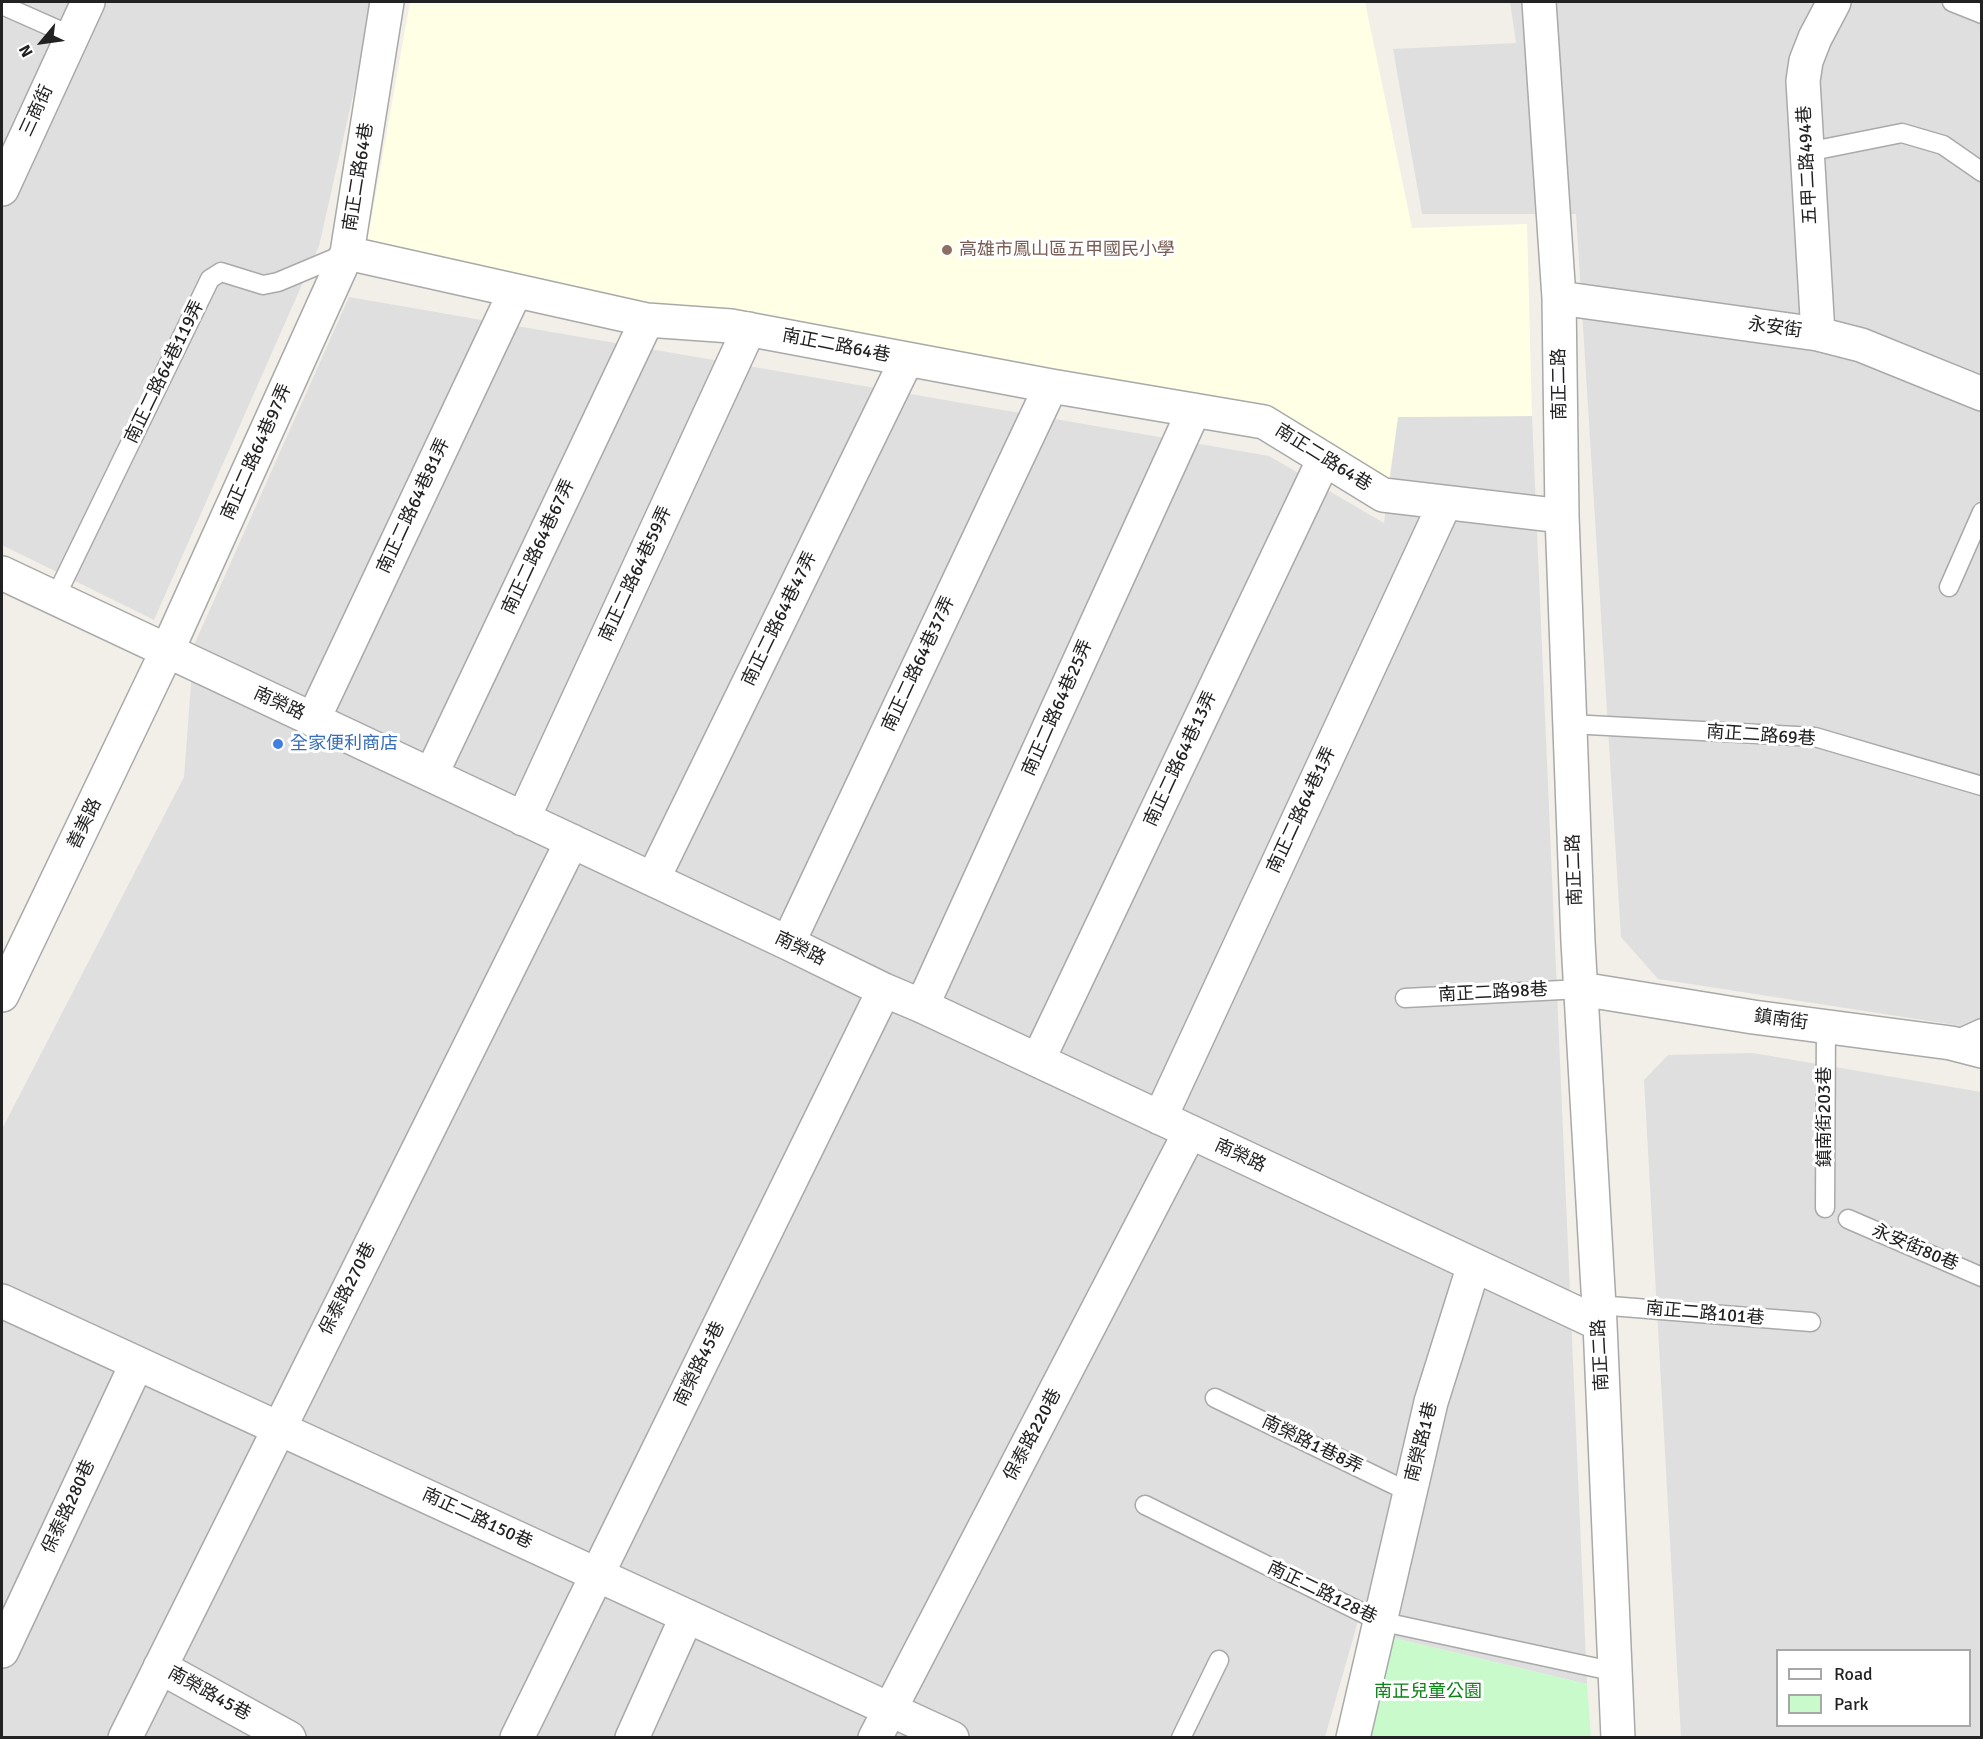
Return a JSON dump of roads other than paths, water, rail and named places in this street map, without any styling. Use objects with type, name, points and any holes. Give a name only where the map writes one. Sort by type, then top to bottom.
[{"type":"street","name":"三商街","points":[[2,189],[88,2]]},
{"type":"street","name":"南正二路64巷","points":[[387,2],[347,253],[647,320],[731,326],[1051,386],[1264,422],[1383,495],[1562,516]]},
{"type":"street","name":"南正二路","points":[[1539,2],[1559,298],[1562,516],[1570,724],[1618,1737]]},
{"type":"street","name":"五甲二路494巷","points":[[1818,334],[1803,81],[1806,61],[1815,38],[1834,2]]},
{"type":"street","name":"南正二路64巷97弄","points":[[167,651],[347,253]]},
{"type":"street","name":"南正二路64巷81弄","points":[[313,720],[515,292]]},
{"type":"street","name":"永安街","points":[[1559,298],[1818,334],[1861,345],[1982,394]]},
{"type":"street","name":"南正二路64巷67弄","points":[[431,775],[647,320]]},
{"type":"street","name":"南正二路64巷59弄","points":[[523,819],[749,329]]},
{"type":"street","name":"南正二路64巷47弄","points":[[653,879],[907,359]]},
{"type":"street","name":"南正二路64巷37弄","points":[[788,943],[1051,386]]},
{"type":"street","name":"南正二路64巷25弄","points":[[922,1006],[1194,410]]},
{"type":"street","name":"南正二路64巷13弄","points":[[1038,1060],[1324,459]]},
{"type":"street","name":"南正二路64巷1弄","points":[[1160,1118],[1445,502]]},
{"type":"street","name":"南榮路","points":[[2,573],[884,990],[1474,1265],[1599,1315]]},
{"type":"street","name":"善美路","points":[[2,995],[10,956],[167,651]]},
{"type":"street","name":"保泰路270巷","points":[[124,1737],[572,841]]},
{"type":"street","name":"鎮南街","points":[[1581,989],[1950,1043],[1982,1051]]},
{"type":"street","name":"南榮路45巷","points":[[517,1737],[884,990]]},
{"type":"street","name":"保泰路220巷","points":[[875,1737],[1190,1132]]},
{"type":"street","name":"南榮路1巷","points":[[1353,1737],[1431,1402],[1474,1265]]},
{"type":"street","name":"南正二路150巷","points":[[2,1301],[952,1737]]},
{"type":"street","name":"保泰路280巷","points":[[2,1651],[137,1363]]},
{"type":"street","points":[[632,1737],[687,1616]]},
{"type":"street","name":"南榮路45巷","points":[[160,1667],[289,1737]]},
{"type":"lane","points":[[1952,2],[1982,15]]},
{"type":"lane","points":[[2,5],[72,36]]},
{"type":"lane","points":[[1807,152],[1902,133],[1943,145],[1982,172]]},
{"type":"lane","name":"南正二路64巷119弄","points":[[55,598],[210,279],[221,272],[263,285],[278,282],[347,253]]},
{"type":"lane","points":[[1949,587],[1982,512]]},
{"type":"lane","name":"南正二路69巷","points":[[1570,724],[1815,737],[1982,786]]},
{"type":"lane","name":"南正二路98巷","points":[[1405,998],[1581,989]]},
{"type":"lane","name":"鎮南街203巷","points":[[1826,1026],[1826,1208]]},
{"type":"lane","points":[[1950,1043],[1982,1028]]},
{"type":"lane","name":"永安街80巷","points":[[1848,1219],[1982,1277]]},
{"type":"lane","name":"南正二路101巷","points":[[1599,1315],[1811,1322]]},
{"type":"lane","name":"南榮路1巷8弄","points":[[1215,1398],[1409,1492]]},
{"type":"lane","name":"南正二路128巷","points":[[1145,1505],[1378,1622],[1616,1672]]},
{"type":"lane","points":[[1180,1737],[1219,1660]]},
{"type":"place","name":"高雄市鳳山區五甲國民小學","points":[[947,250]]},
{"type":"place","name":"全家便利商店","points":[[278,744]]},
{"type":"park label","name":"南正兒童公園","points":[[1428,1692]]}]
